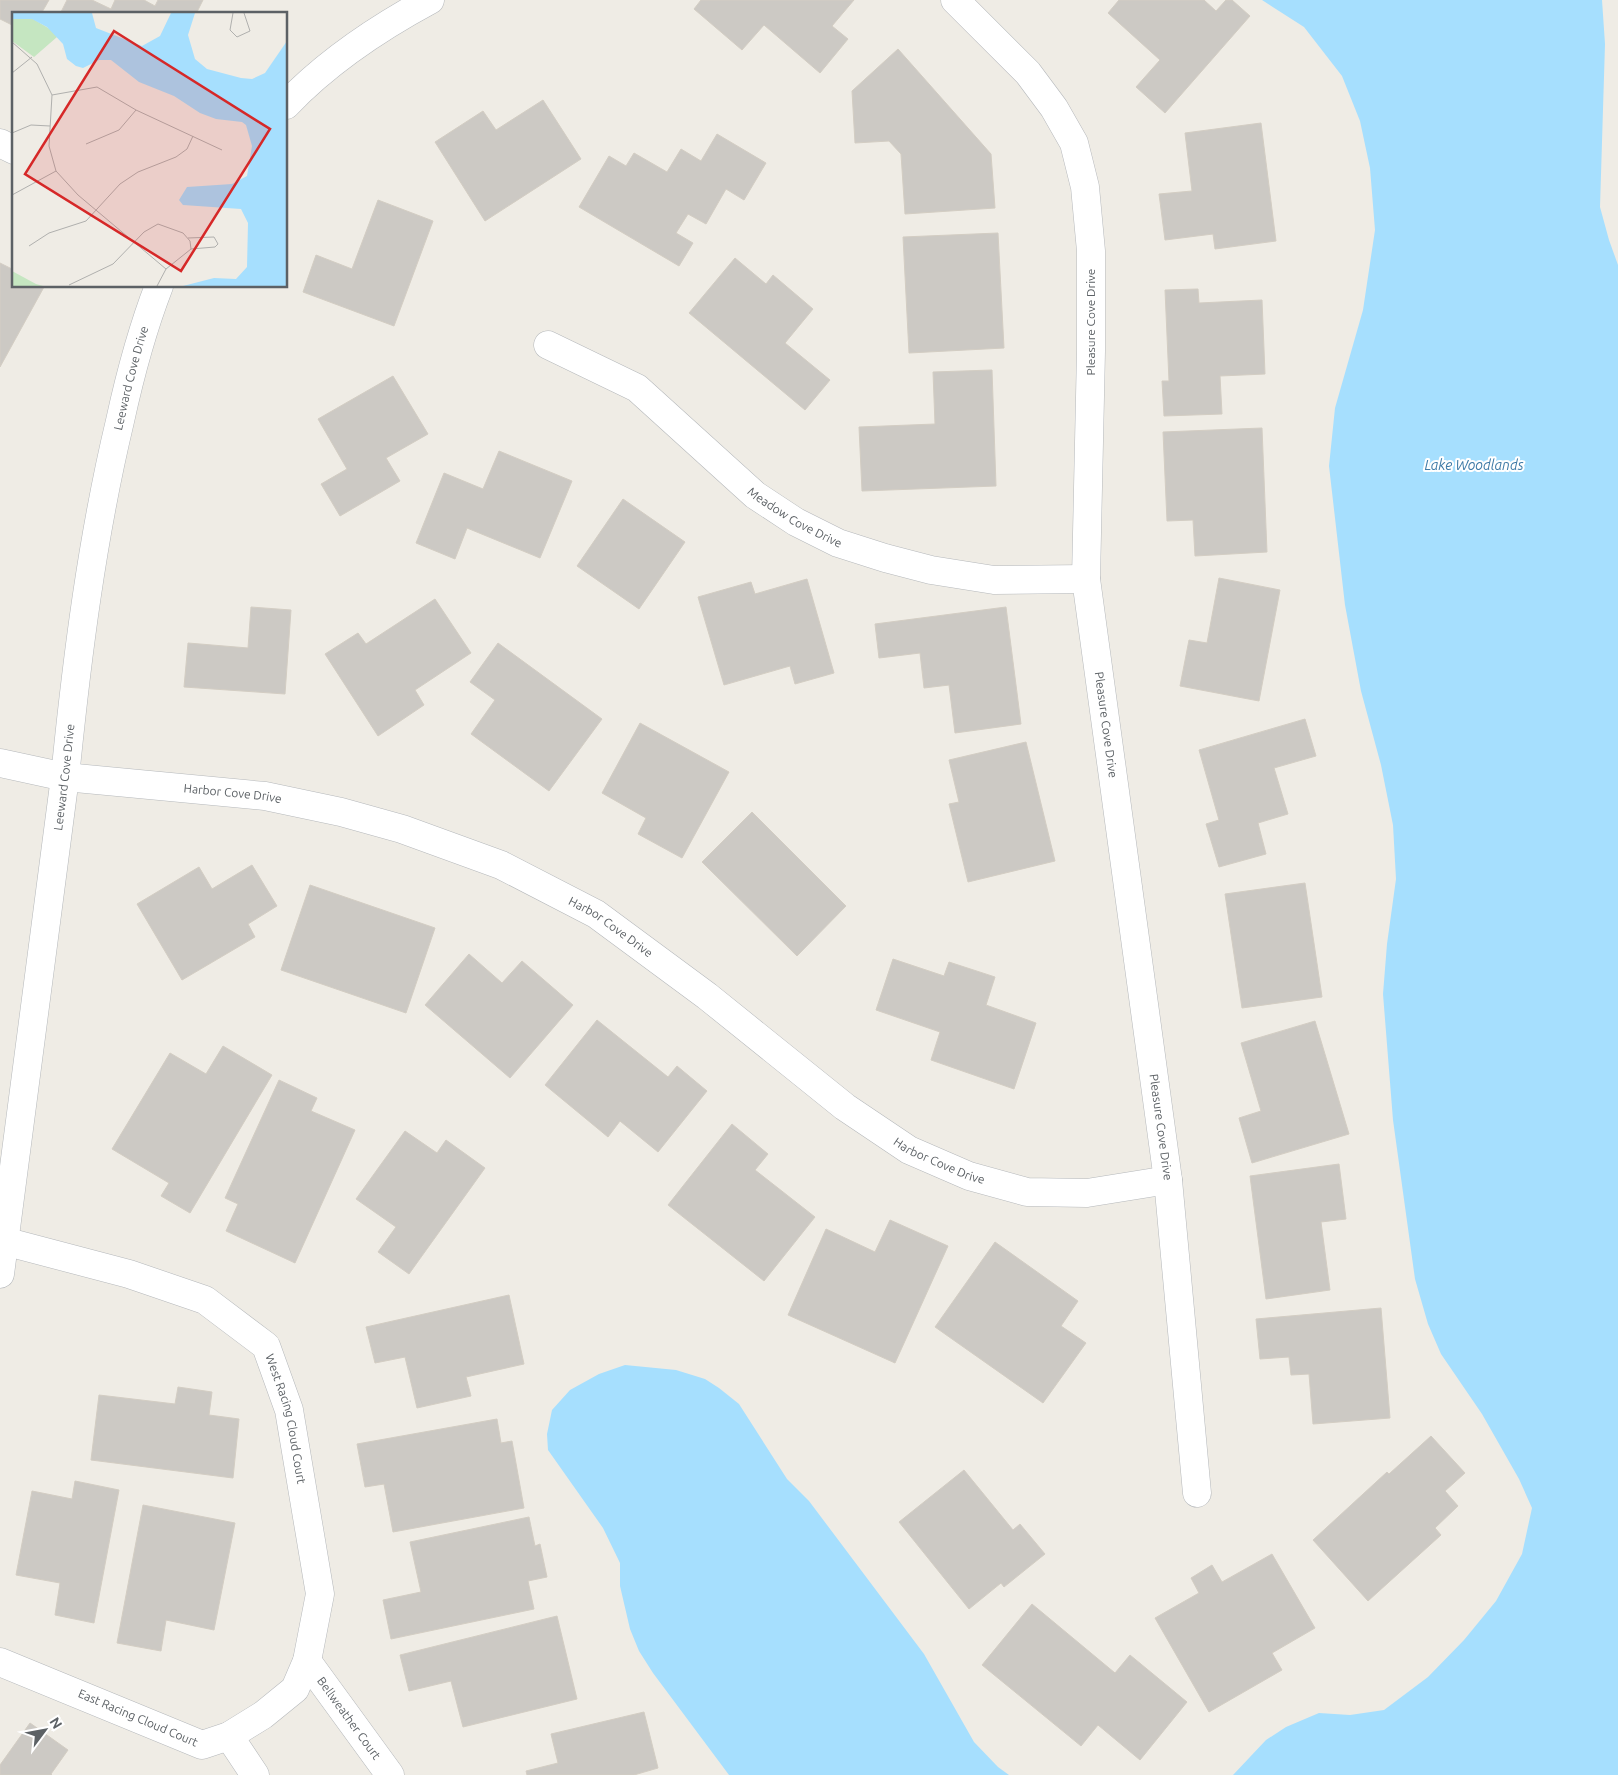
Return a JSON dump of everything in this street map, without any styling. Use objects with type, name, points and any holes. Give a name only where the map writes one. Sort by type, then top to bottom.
[{"type":"street","points":[[288,103],[306,84],[348,51],[397,17],[430,0]]},
{"type":"street","name":"Pleasure Cove Drive","points":[[955,0],[1028,73],[1054,108],[1074,143],[1085,187],[1091,251],[1091,351],[1086,579],[1168,1180],[1197,1493]]},
{"type":"street","points":[[0,142],[12,149]]},
{"type":"street","name":"Leeward Cove Drive","points":[[0,1274],[94,542],[112,452],[132,368],[158,288]]},
{"type":"street","name":"Meadow Cove Drive","points":[[548,346],[637,388],[754,495],[796,522],[838,543],[931,570],[994,580],[1086,579]]},
{"type":"street","name":"Harbor Cove Drive","points":[[0,764],[65,777],[265,796],[342,812],[402,829],[502,865],[596,914],[707,996],[844,1107],[910,1150],[969,1176],[1027,1192],[1087,1193],[1168,1180]]},
{"type":"street","name":"West Racing Cloud Court","points":[[3,1240],[129,1274],[204,1300],[266,1346],[289,1410],[320,1594],[307,1662]]},
{"type":"street","name":"East Racing Cloud Court","points":[[0,1662],[202,1746],[228,1736],[263,1715],[294,1689],[307,1662]]},
{"type":"street","name":"Bellweather Court","points":[[307,1662],[390,1775]]},
{"type":"street","points":[[228,1736],[255,1775]]},
{"type":"water","name":"Lake Woodlands","points":[[1262,0],[1602,0],[1605,44],[1600,207],[1618,265],[1618,1775],[1233,1775],[1266,1740],[1286,1727],[1319,1713],[1350,1715],[1384,1710],[1428,1677],[1464,1640],[1496,1601],[1522,1554],[1532,1508],[1519,1479],[1482,1414],[1441,1354],[1428,1324],[1415,1279],[1393,1120],[1383,994],[1387,944],[1396,879],[1393,825],[1381,765],[1361,691],[1345,605],[1329,466],[1335,408],[1363,310],[1375,230],[1370,168],[1360,121],[1342,76],[1304,27]]},
{"type":"water","points":[[625,1365],[676,1370],[705,1379],[739,1404],[787,1479],[809,1501],[924,1654],[974,1742],[998,1767],[1009,1775],[729,1775],[653,1673],[639,1651],[630,1629],[620,1586],[620,1563],[603,1528],[548,1450],[547,1434],[552,1410],[570,1390],[599,1374]]},
{"type":"building","points":[[0,0],[49,0],[42,12],[12,12],[12,25],[0,19]]},
{"type":"building","points":[[67,0],[92,0],[111,9],[115,0],[144,0],[155,6],[158,0],[203,0],[197,12],[61,12]]},
{"type":"building","points":[[701,0],[854,0],[832,26],[848,39],[820,73],[764,25],[742,50],[694,9]]},
{"type":"building","points":[[1119,0],[1204,0],[1216,11],[1226,0],[1232,0],[1250,16],[1165,113],[1136,87],[1160,60],[1108,13]]},
{"type":"building","points":[[898,49],[991,154],[995,208],[905,214],[901,154],[889,141],[855,143],[852,91]]},
{"type":"building","points":[[543,100],[581,159],[485,221],[435,142],[483,111],[496,130]]},
{"type":"building","points":[[1261,123],[1276,241],[1215,249],[1213,234],[1165,240],[1159,194],[1192,191],[1185,133]]},
{"type":"building","points":[[717,134],[766,163],[744,200],[726,189],[706,224],[688,214],[676,233],[693,243],[679,266],[579,207],[609,156],[626,166],[634,153],[667,172],[681,149],[701,161]]},
{"type":"building","points":[[378,200],[433,221],[394,326],[303,292],[316,255],[352,269]]},
{"type":"building","points":[[998,233],[1004,348],[909,353],[903,237]]},
{"type":"building","points":[[735,258],[766,284],[773,275],[813,309],[785,343],[830,380],[805,410],[689,313]]},
{"type":"building","points":[[0,263],[12,269],[12,288],[43,288],[0,367]]},
{"type":"building","points":[[1198,289],[1199,303],[1262,300],[1265,374],[1220,376],[1222,414],[1164,416],[1162,381],[1169,381],[1165,290]]},
{"type":"building","points":[[992,370],[996,486],[862,491],[859,427],[935,424],[933,372]]},
{"type":"building","points":[[393,376],[428,434],[386,458],[400,481],[340,516],[321,484],[347,469],[318,419]]},
{"type":"building","points":[[1262,428],[1267,552],[1195,556],[1193,520],[1167,521],[1163,432]]},
{"type":"building","points":[[499,451],[572,481],[540,558],[467,528],[455,559],[416,543],[444,473],[483,489]]},
{"type":"building","points":[[623,499],[685,542],[639,609],[577,566]]},
{"type":"building","points":[[1219,578],[1280,590],[1259,701],[1180,686],[1189,640],[1207,643]]},
{"type":"building","points":[[807,579],[834,673],[795,684],[790,666],[724,685],[698,597],[751,582],[755,594]]},
{"type":"building","points":[[435,599],[471,653],[415,690],[424,705],[378,736],[325,654],[358,633],[366,644]]},
{"type":"building","points":[[251,607],[291,610],[285,694],[184,687],[188,643],[248,648]]},
{"type":"building","points":[[1006,607],[1021,724],[955,733],[949,685],[924,688],[920,653],[879,658],[875,624]]},
{"type":"building","points":[[498,643],[602,719],[549,791],[471,734],[495,700],[470,682]]},
{"type":"building","points":[[1305,719],[1316,756],[1274,768],[1288,814],[1258,823],[1266,854],[1219,867],[1206,824],[1219,820],[1199,750]]},
{"type":"building","points":[[640,723],[729,772],[682,858],[638,834],[646,818],[602,793]]},
{"type":"building","points":[[1026,742],[1055,861],[968,882],[949,804],[959,802],[949,760]]},
{"type":"building","points":[[752,812],[846,906],[797,956],[702,862]]},
{"type":"building","points":[[252,865],[277,906],[248,924],[255,937],[182,980],[137,904],[199,867],[212,889]]},
{"type":"building","points":[[1305,883],[1322,997],[1242,1008],[1225,894]]},
{"type":"building","points":[[310,885],[435,928],[406,1013],[281,970]]},
{"type":"building","points":[[469,954],[502,983],[522,961],[573,1005],[510,1078],[425,1005]]},
{"type":"building","points":[[893,959],[944,976],[949,962],[995,977],[986,1005],[1036,1023],[1014,1089],[931,1060],[940,1032],[876,1010]]},
{"type":"building","points":[[597,1020],[668,1077],[677,1066],[707,1091],[658,1152],[620,1121],[608,1137],[545,1085]]},
{"type":"building","points":[[1315,1021],[1349,1134],[1252,1163],[1239,1118],[1261,1111],[1241,1043]]},
{"type":"building","points":[[223,1046],[272,1075],[190,1213],[161,1196],[169,1183],[112,1149],[170,1053],[206,1074]]},
{"type":"building","points":[[279,1080],[317,1098],[311,1111],[355,1130],[295,1263],[226,1231],[238,1204],[225,1198]]},
{"type":"building","points":[[732,1124],[768,1154],[755,1170],[815,1217],[764,1281],[668,1205]]},
{"type":"building","points":[[405,1131],[437,1153],[446,1140],[485,1168],[409,1274],[378,1252],[396,1227],[356,1199]]},
{"type":"building","points":[[1339,1164],[1346,1219],[1321,1222],[1330,1290],[1266,1299],[1250,1176]]},
{"type":"building","points":[[890,1220],[948,1246],[895,1363],[788,1315],[826,1229],[875,1252]]},
{"type":"building","points":[[995,1242],[1078,1301],[1061,1326],[1086,1343],[1043,1403],[935,1327]]},
{"type":"building","points":[[509,1295],[524,1364],[466,1377],[471,1396],[417,1408],[405,1357],[375,1363],[366,1327]]},
{"type":"building","points":[[1381,1308],[1390,1418],[1313,1424],[1309,1374],[1291,1375],[1289,1357],[1260,1359],[1256,1319]]},
{"type":"building","points":[[178,1387],[212,1392],[209,1415],[239,1419],[233,1478],[91,1460],[99,1395],[175,1404]]},
{"type":"building","points":[[497,1419],[501,1443],[512,1441],[524,1508],[393,1532],[384,1484],[365,1487],[357,1444]]},
{"type":"building","points":[[1431,1436],[1465,1473],[1445,1491],[1458,1506],[1435,1528],[1441,1535],[1368,1601],[1313,1540],[1387,1472],[1389,1474]]},
{"type":"building","points":[[964,1470],[1013,1530],[1020,1524],[1045,1554],[1004,1587],[1001,1583],[969,1609],[899,1522]]},
{"type":"building","points":[[75,1481],[119,1490],[94,1623],[55,1615],[60,1583],[16,1575],[32,1491],[72,1499]]},
{"type":"building","points":[[143,1505],[235,1523],[214,1630],[166,1620],[161,1651],[117,1643]]},
{"type":"building","points":[[529,1517],[535,1546],[540,1544],[547,1577],[528,1581],[534,1609],[391,1639],[383,1600],[421,1592],[410,1542]]},
{"type":"building","points":[[1272,1554],[1315,1628],[1272,1653],[1282,1670],[1209,1712],[1155,1618],[1199,1593],[1191,1578],[1212,1565],[1222,1582]]},
{"type":"building","points":[[1032,1604],[1115,1673],[1130,1655],[1187,1702],[1140,1760],[1098,1725],[1081,1746],[982,1665]]},
{"type":"building","points":[[557,1616],[577,1699],[463,1727],[451,1681],[409,1691],[400,1655]]},
{"type":"building","points":[[644,1712],[658,1768],[634,1775],[527,1775],[526,1771],[558,1763],[551,1734]]},
{"type":"building","points":[[30,1723],[68,1750],[52,1775],[0,1775],[0,1765]]}]
